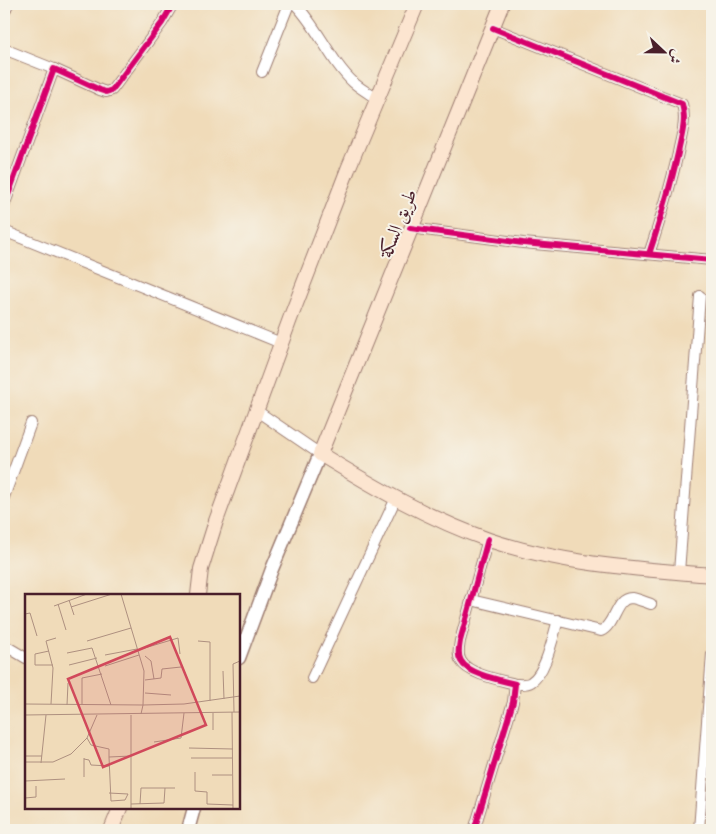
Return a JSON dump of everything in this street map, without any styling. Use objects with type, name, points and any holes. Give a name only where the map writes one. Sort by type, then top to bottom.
[{"type":"main road","points":[[198,594],[202,570],[216,521],[281,343],[348,169],[417,4]]},
{"type":"main road","name":"طريق السكة","points":[[320,454],[502,4]]},
{"type":"main road","points":[[320,454],[396,498],[442,521],[488,539],[553,557],[623,567],[712,575]]},
{"type":"main road","points":[[111,830],[120,809]]},
{"type":"street","points":[[4,13],[8,4]]},
{"type":"street","points":[[4,49],[106,92],[112,90],[162,23],[173,4]]},
{"type":"street","points":[[262,72],[289,4]]},
{"type":"street","points":[[296,4],[338,65],[355,84],[377,99]]},
{"type":"street","points":[[493,28],[682,104],[684,114],[682,134],[670,186],[649,254]]},
{"type":"street","points":[[4,206],[54,69]]},
{"type":"street","points":[[410,228],[514,242],[712,260]]},
{"type":"street","points":[[4,231],[281,343]]},
{"type":"street","points":[[679,572],[700,296]]},
{"type":"street","points":[[240,655],[272,569],[320,454],[257,411]]},
{"type":"street","points":[[4,497],[31,423]]},
{"type":"street","points":[[312,678],[396,498]]},
{"type":"street","points":[[488,539],[458,652],[460,660],[468,670],[515,684],[529,683],[540,672],[558,620]]},
{"type":"street","points":[[471,600],[601,631],[608,626],[618,607],[626,599],[631,598],[651,604]]},
{"type":"street","points":[[4,645],[25,657]]},
{"type":"street","points":[[699,830],[712,654]]},
{"type":"street","points":[[476,826],[512,702],[515,684]]},
{"type":"street","points":[[188,830],[194,809]]},
{"type":"cycle path","points":[[4,206],[54,69],[100,90],[106,92],[112,90],[162,23],[173,4]]},
{"type":"cycle path","points":[[493,28],[682,104],[684,123],[682,135],[672,179],[649,254]]},
{"type":"cycle path","points":[[410,228],[523,243],[712,260]]},
{"type":"cycle path","points":[[475,827],[513,702],[515,684],[470,670],[461,661],[459,656],[460,641],[488,539]]}]
